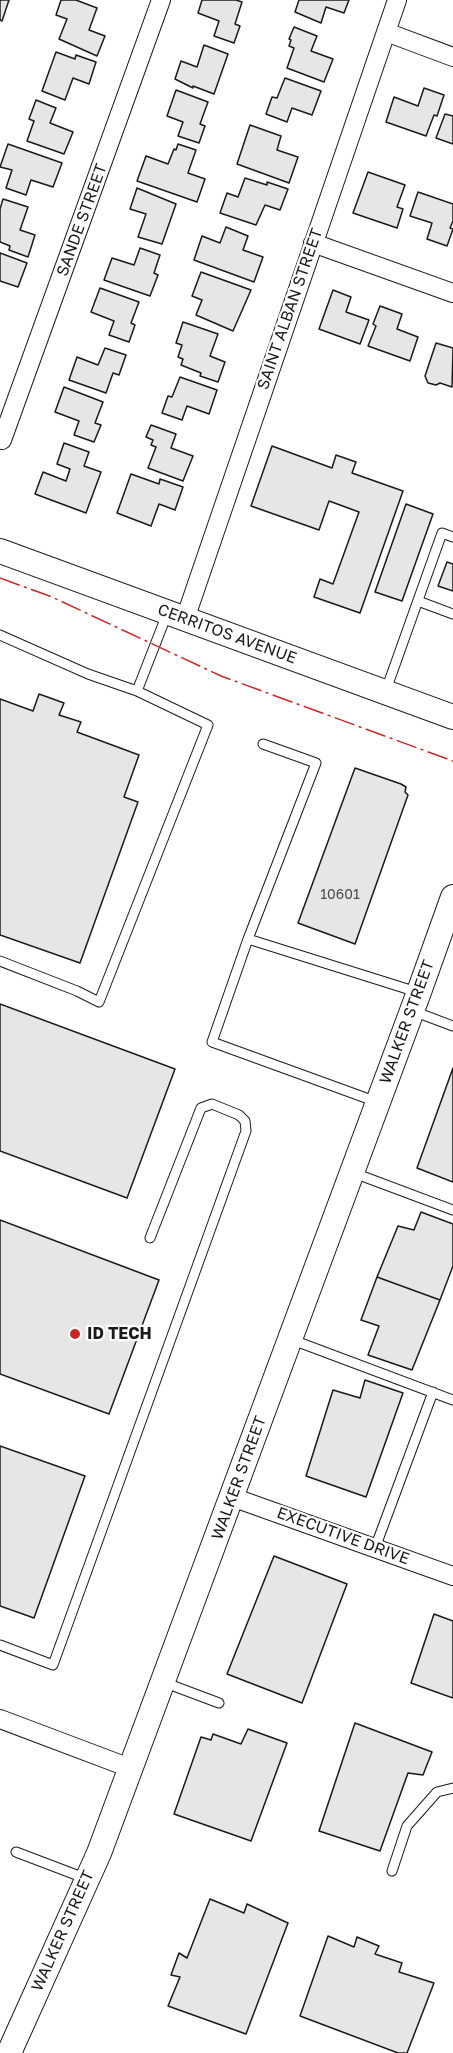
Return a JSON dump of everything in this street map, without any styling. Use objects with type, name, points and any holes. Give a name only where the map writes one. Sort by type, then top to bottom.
[{"type":"main road","name":"CERRITOS AVENUE","points":[[0,551],[453,717]]},
{"type":"main road","name":"WALKER STREET","points":[[9,2053],[99,1852],[453,897]]},
{"type":"street","name":"SANDE STREET","points":[[2,440],[161,0]]},
{"type":"street","name":"SAINT ALBAN STREET","points":[[176,615],[313,243],[397,0]]},
{"type":"street","points":[[386,32],[453,57]]},
{"type":"street","points":[[313,243],[453,293]]},
{"type":"street","name":"EXECUTIVE DRIVE","points":[[232,1497],[453,1576]]},
{"type":"street","points":[[0,1719],[130,1767]]},
{"type":"lane","points":[[385,692],[442,533],[453,537]]},
{"type":"lane","points":[[418,601],[453,614]]},
{"type":"lane","points":[[137,691],[176,615]]},
{"type":"lane","points":[[0,635],[88,674],[137,691],[208,725],[99,1002],[0,961]]},
{"type":"lane","points":[[263,744],[316,763],[248,939],[212,1042],[377,1102]]},
{"type":"lane","points":[[248,939],[416,1001],[453,1026]]},
{"type":"lane","points":[[0,1645],[53,1665],[246,1131],[245,1121],[239,1115],[212,1104],[201,1108],[150,1238]]},
{"type":"lane","points":[[352,1172],[453,1210]]},
{"type":"lane","points":[[290,1339],[453,1400]]},
{"type":"lane","points":[[375,1548],[433,1392]]},
{"type":"lane","points":[[163,1682],[219,1703]]},
{"type":"lane","points":[[392,1871],[407,1826],[437,1792],[453,1788]]},
{"type":"lane","points":[[16,1852],[87,1879]]},
{"type":"building","points":[[0,0],[9,0],[2,21],[0,20]]},
{"type":"building","points":[[61,0],[76,0],[97,8],[89,30],[105,36],[97,56],[59,39],[67,19],[56,15]]},
{"type":"building","points":[[202,0],[242,2],[235,24],[240,26],[234,43],[214,36],[219,21],[198,13]]},
{"type":"building","points":[[299,0],[349,0],[344,13],[326,7],[321,23],[295,12]]},
{"type":"building","points":[[294,27],[317,36],[311,51],[333,59],[324,82],[287,68],[294,48],[289,46],[291,40],[289,39]]},
{"type":"building","points":[[204,45],[228,54],[214,94],[193,86],[193,88],[175,79],[181,61],[197,67]]},
{"type":"building","points":[[56,52],[75,59],[76,55],[96,62],[89,84],[73,78],[65,100],[42,91]]},
{"type":"building","points":[[285,78],[321,91],[312,115],[292,108],[287,122],[266,114],[272,97],[277,98]]},
{"type":"building","points":[[424,88],[444,95],[437,116],[434,115],[426,136],[386,122],[394,97],[418,106]]},
{"type":"building","points":[[176,90],[208,102],[200,124],[205,126],[199,143],[178,136],[183,122],[167,116]]},
{"type":"building","points":[[36,100],[56,108],[50,123],[73,132],[64,154],[27,141],[34,121],[29,119]]},
{"type":"building","points":[[445,114],[453,116],[453,144],[436,138]]},
{"type":"building","points":[[250,125],[281,136],[277,150],[298,157],[289,183],[237,164]]},
{"type":"building","points":[[8,144],[62,163],[53,187],[31,180],[26,195],[6,188],[12,170],[0,167]]},
{"type":"building","points":[[178,144],[196,150],[188,173],[205,179],[197,202],[137,181],[146,156],[168,164]]},
{"type":"building","points":[[368,172],[405,185],[397,207],[403,209],[397,228],[353,213]]},
{"type":"building","points":[[245,178],[288,189],[280,210],[265,205],[256,225],[220,213],[227,193],[238,197]]},
{"type":"building","points":[[137,188],[176,204],[162,244],[138,237],[146,214],[130,209]]},
{"type":"building","points":[[418,192],[453,204],[453,221],[450,228],[453,229],[447,246],[427,239],[432,223],[410,216]]},
{"type":"building","points":[[3,199],[28,207],[20,230],[35,235],[28,257],[9,250],[10,246],[0,242],[0,209]]},
{"type":"building","points":[[226,227],[248,236],[243,250],[263,257],[254,282],[194,260],[202,236],[220,243]]},
{"type":"building","points":[[140,248],[160,255],[154,273],[158,275],[150,296],[104,280],[112,258],[134,265]]},
{"type":"building","points":[[0,253],[27,263],[18,287],[0,281]]},
{"type":"building","points":[[201,272],[251,290],[233,331],[196,315],[202,300],[192,296]]},
{"type":"building","points":[[100,288],[139,302],[131,323],[135,325],[129,342],[109,335],[114,321],[91,312]]},
{"type":"building","points":[[333,290],[351,297],[346,312],[369,320],[360,344],[319,329]]},
{"type":"building","points":[[380,306],[402,314],[397,329],[418,337],[410,361],[368,346],[376,326],[373,324]]},
{"type":"building","points":[[183,322],[218,334],[210,356],[225,362],[218,382],[200,376],[201,373],[181,365],[183,359],[178,357],[182,345],[176,343]]},
{"type":"building","points":[[436,343],[453,348],[452,387],[440,383],[436,385],[428,383],[425,376]]},
{"type":"building","points":[[105,348],[126,355],[119,375],[113,373],[106,393],[69,380],[77,357],[98,365]]},
{"type":"building","points":[[180,377],[217,390],[209,414],[187,406],[182,420],[162,413],[168,396],[172,397]]},
{"type":"building","points":[[64,387],[103,402],[95,423],[101,425],[94,442],[74,435],[79,421],[55,412]]},
{"type":"building","points":[[151,425],[176,434],[171,448],[193,456],[183,481],[148,468],[156,447],[151,445],[153,440],[146,437]]},
{"type":"building","points":[[64,443],[89,452],[84,466],[101,472],[86,513],[35,494],[43,472],[66,481],[70,469],[57,464]]},
{"type":"building","points":[[272,446],[332,468],[336,455],[356,462],[352,473],[403,491],[360,613],[314,597],[320,579],[333,584],[359,512],[329,501],[319,530],[251,506]]},
{"type":"building","points":[[131,474],[159,484],[160,479],[183,487],[175,510],[159,504],[151,526],[117,513]]},
{"type":"building","points":[[406,504],[433,514],[402,601],[375,592]]},
{"type":"building","points":[[447,562],[453,564],[453,591],[438,586]]},
{"type":"building","points":[[39,694],[64,703],[59,715],[81,722],[77,732],[139,755],[124,797],[138,802],[80,963],[0,935],[0,699],[33,711]]},
{"type":"building","points":[[355,768],[401,784],[406,787],[405,792],[408,795],[355,944],[298,923]]},
{"type":"building","points":[[0,1004],[175,1069],[127,1198],[0,1151]]},
{"type":"building","points":[[453,1068],[453,1182],[417,1168]]},
{"type":"building","points":[[421,1212],[453,1224],[453,1266],[440,1300],[377,1277],[398,1226],[414,1230]]},
{"type":"building","points":[[0,1220],[159,1280],[109,1414],[0,1374]]},
{"type":"building","points":[[377,1277],[440,1300],[412,1370],[368,1355],[379,1326],[361,1320]]},
{"type":"building","points":[[365,1380],[403,1393],[366,1497],[306,1476],[333,1390],[360,1398]]},
{"type":"building","points":[[0,1446],[85,1476],[34,1618],[0,1606]]},
{"type":"building","points":[[274,1556],[347,1584],[302,1703],[227,1674]]},
{"type":"building","points":[[434,1614],[453,1621],[453,1698],[411,1683]]},
{"type":"building","points":[[355,1723],[432,1752],[423,1775],[408,1773],[380,1851],[319,1831]]},
{"type":"building","points":[[248,1729],[287,1743],[251,1841],[174,1814],[201,1737],[211,1740],[213,1734],[241,1744]]},
{"type":"building","points":[[210,1899],[244,1913],[247,1904],[288,1923],[246,2034],[168,2006],[180,1977],[171,1975],[179,1953],[187,1958]]},
{"type":"building","points":[[328,1936],[354,1947],[357,1937],[379,1946],[375,1954],[402,1963],[399,1972],[434,1983],[407,2053],[398,2053],[300,2016]]},
{"type":"power","points":[[0,578],[52,597],[221,676],[453,761]]},
{"type":"place","name":"ID TECH","points":[[75,1334]]}]
